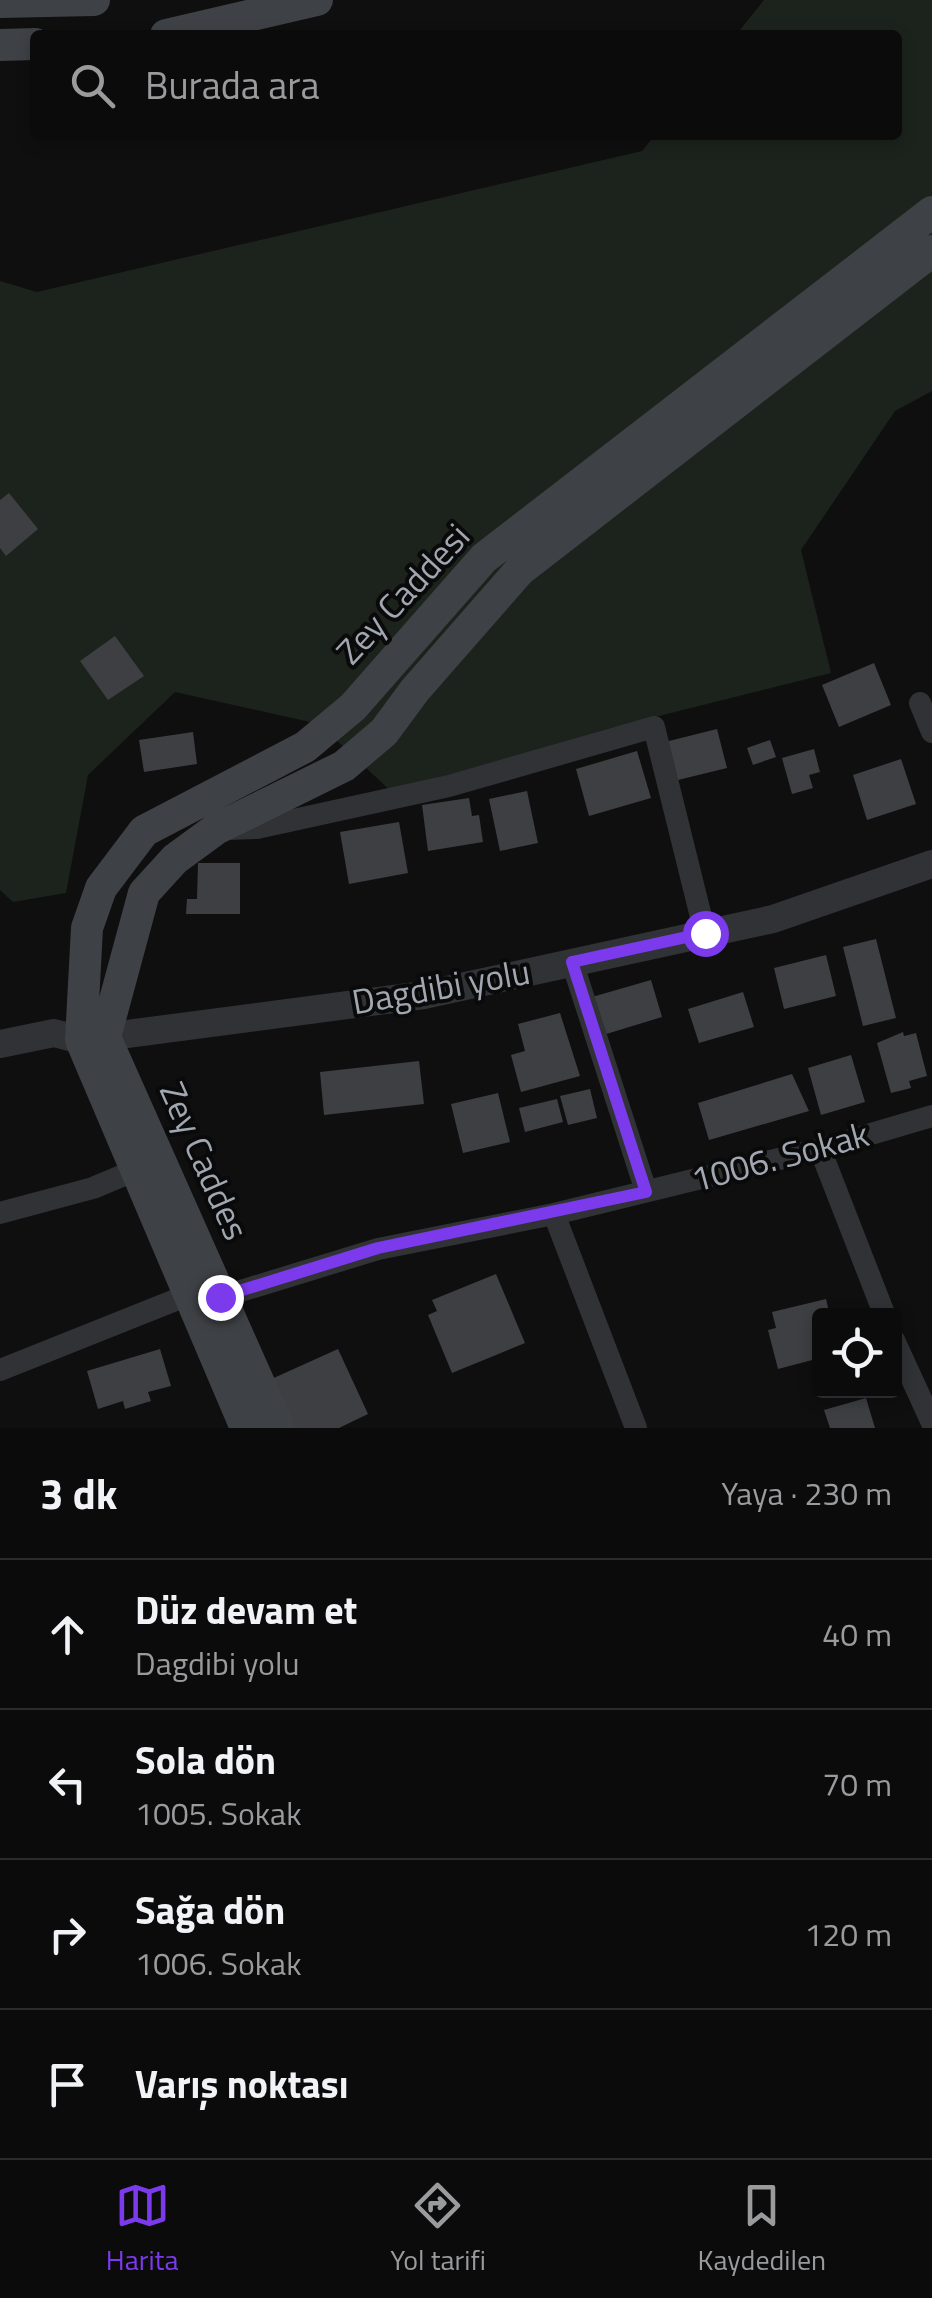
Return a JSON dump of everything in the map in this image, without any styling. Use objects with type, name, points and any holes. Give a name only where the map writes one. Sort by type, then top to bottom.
[{"type":"main road","points":[[0,2],[94,0]]},
{"type":"main road","points":[[188,30],[318,0]]},
{"type":"main road","points":[[0,46],[30,44]]},
{"type":"main road","name":"Zey Caddesi","points":[[93,1038],[87,928],[102,888],[144,831],[304,748],[353,707],[484,558],[932,212]]},
{"type":"main road","name":"Zey Caddesi","points":[[93,1038],[144,892],[175,860],[216,829],[344,766],[384,732],[415,690],[520,570],[932,250]]},
{"type":"main road","name":"Zey Caddes","points":[[93,1038],[138,1169],[279,1428]]},
{"type":"main road","name":"Zey Caddes","points":[[93,1038],[204,1296],[246,1428]]},
{"type":"street","points":[[920,702],[932,732]]},
{"type":"street","points":[[216,829],[257,828],[449,786],[654,728],[705,933]]},
{"type":"street","name":"Dagdibi yolu","points":[[0,1044],[54,1033],[93,1038],[424,995],[773,918],[932,864]]},
{"type":"street","points":[[572,962],[646,1192]]},
{"type":"street","name":"1006. Sokak","points":[[0,1370],[204,1296],[378,1248],[554,1214],[820,1150],[932,1116]]},
{"type":"street","points":[[820,1150],[882,1308]]},
{"type":"street","points":[[0,1213],[93,1188],[138,1169]]},
{"type":"street","points":[[554,1214],[636,1428]]},
{"type":"street","points":[[902,1357],[932,1423]]},
{"type":"shaded area","points":[[764,0],[932,0],[932,391],[895,411],[801,550],[831,673],[607,729],[393,793],[319,724],[175,692],[88,775],[66,893],[13,902],[0,890],[0,281],[37,292],[642,151],[651,140],[902,140],[902,30],[740,30]]},
{"type":"building","points":[[9,493],[38,529],[6,556],[0,548],[0,500]]},
{"type":"building","points":[[115,636],[144,676],[108,700],[80,661]]},
{"type":"building","points":[[874,663],[891,705],[839,727],[822,685]]},
{"type":"building","points":[[717,729],[727,768],[674,781],[665,742]]},
{"type":"building","points":[[193,732],[197,764],[144,772],[139,740]]},
{"type":"building","points":[[770,740],[776,757],[753,765],[747,748]]},
{"type":"building","points":[[814,749],[820,772],[809,775],[813,788],[792,794],[782,758]]},
{"type":"building","points":[[637,751],[651,798],[589,816],[576,769]]},
{"type":"building","points":[[901,759],[916,804],[867,820],[853,775]]},
{"type":"building","points":[[527,791],[538,843],[500,851],[489,799]]},
{"type":"building","points":[[469,798],[472,816],[479,815],[483,842],[428,851],[422,805]]},
{"type":"building","points":[[399,822],[408,873],[349,884],[340,832]]},
{"type":"building","points":[[198,863],[240,863],[240,914],[186,914],[187,899],[197,899]]},
{"type":"building","points":[[876,939],[896,1018],[863,1026],[843,947]]},
{"type":"building","points":[[826,955],[836,996],[784,1009],[774,968]]},
{"type":"building","points":[[651,980],[662,1017],[603,1035],[592,997]]},
{"type":"building","points":[[743,992],[754,1027],[699,1043],[688,1009]]},
{"type":"building","points":[[560,1013],[580,1076],[521,1092],[511,1055],[525,1051],[518,1024]]},
{"type":"building","points":[[903,1032],[904,1036],[916,1033],[927,1076],[909,1081],[911,1088],[891,1093],[877,1043]]},
{"type":"building","points":[[851,1055],[865,1102],[821,1115],[808,1068]]},
{"type":"building","points":[[419,1061],[424,1104],[324,1115],[320,1072]]},
{"type":"building","points":[[792,1074],[809,1111],[709,1140],[698,1103]]},
{"type":"building","points":[[590,1089],[597,1118],[568,1125],[560,1096]]},
{"type":"building","points":[[498,1093],[510,1142],[463,1153],[451,1104]]},
{"type":"building","points":[[557,1099],[563,1122],[525,1132],[519,1108]]},
{"type":"building","points":[[496,1274],[525,1343],[452,1373],[428,1315],[437,1311],[432,1300]]},
{"type":"building","points":[[826,1299],[828,1308],[812,1308],[812,1360],[778,1369],[768,1330],[776,1328],[772,1312]]},
{"type":"building","points":[[160,1349],[171,1386],[148,1392],[151,1401],[125,1409],[123,1401],[98,1409],[87,1371]]},
{"type":"building","points":[[338,1349],[368,1414],[339,1428],[289,1428],[267,1381]]},
{"type":"building","points":[[866,1398],[875,1428],[830,1428],[824,1410]]},
{"type":"route","points":[[220,1297],[378,1248],[646,1192],[572,962],[705,933]]}]
